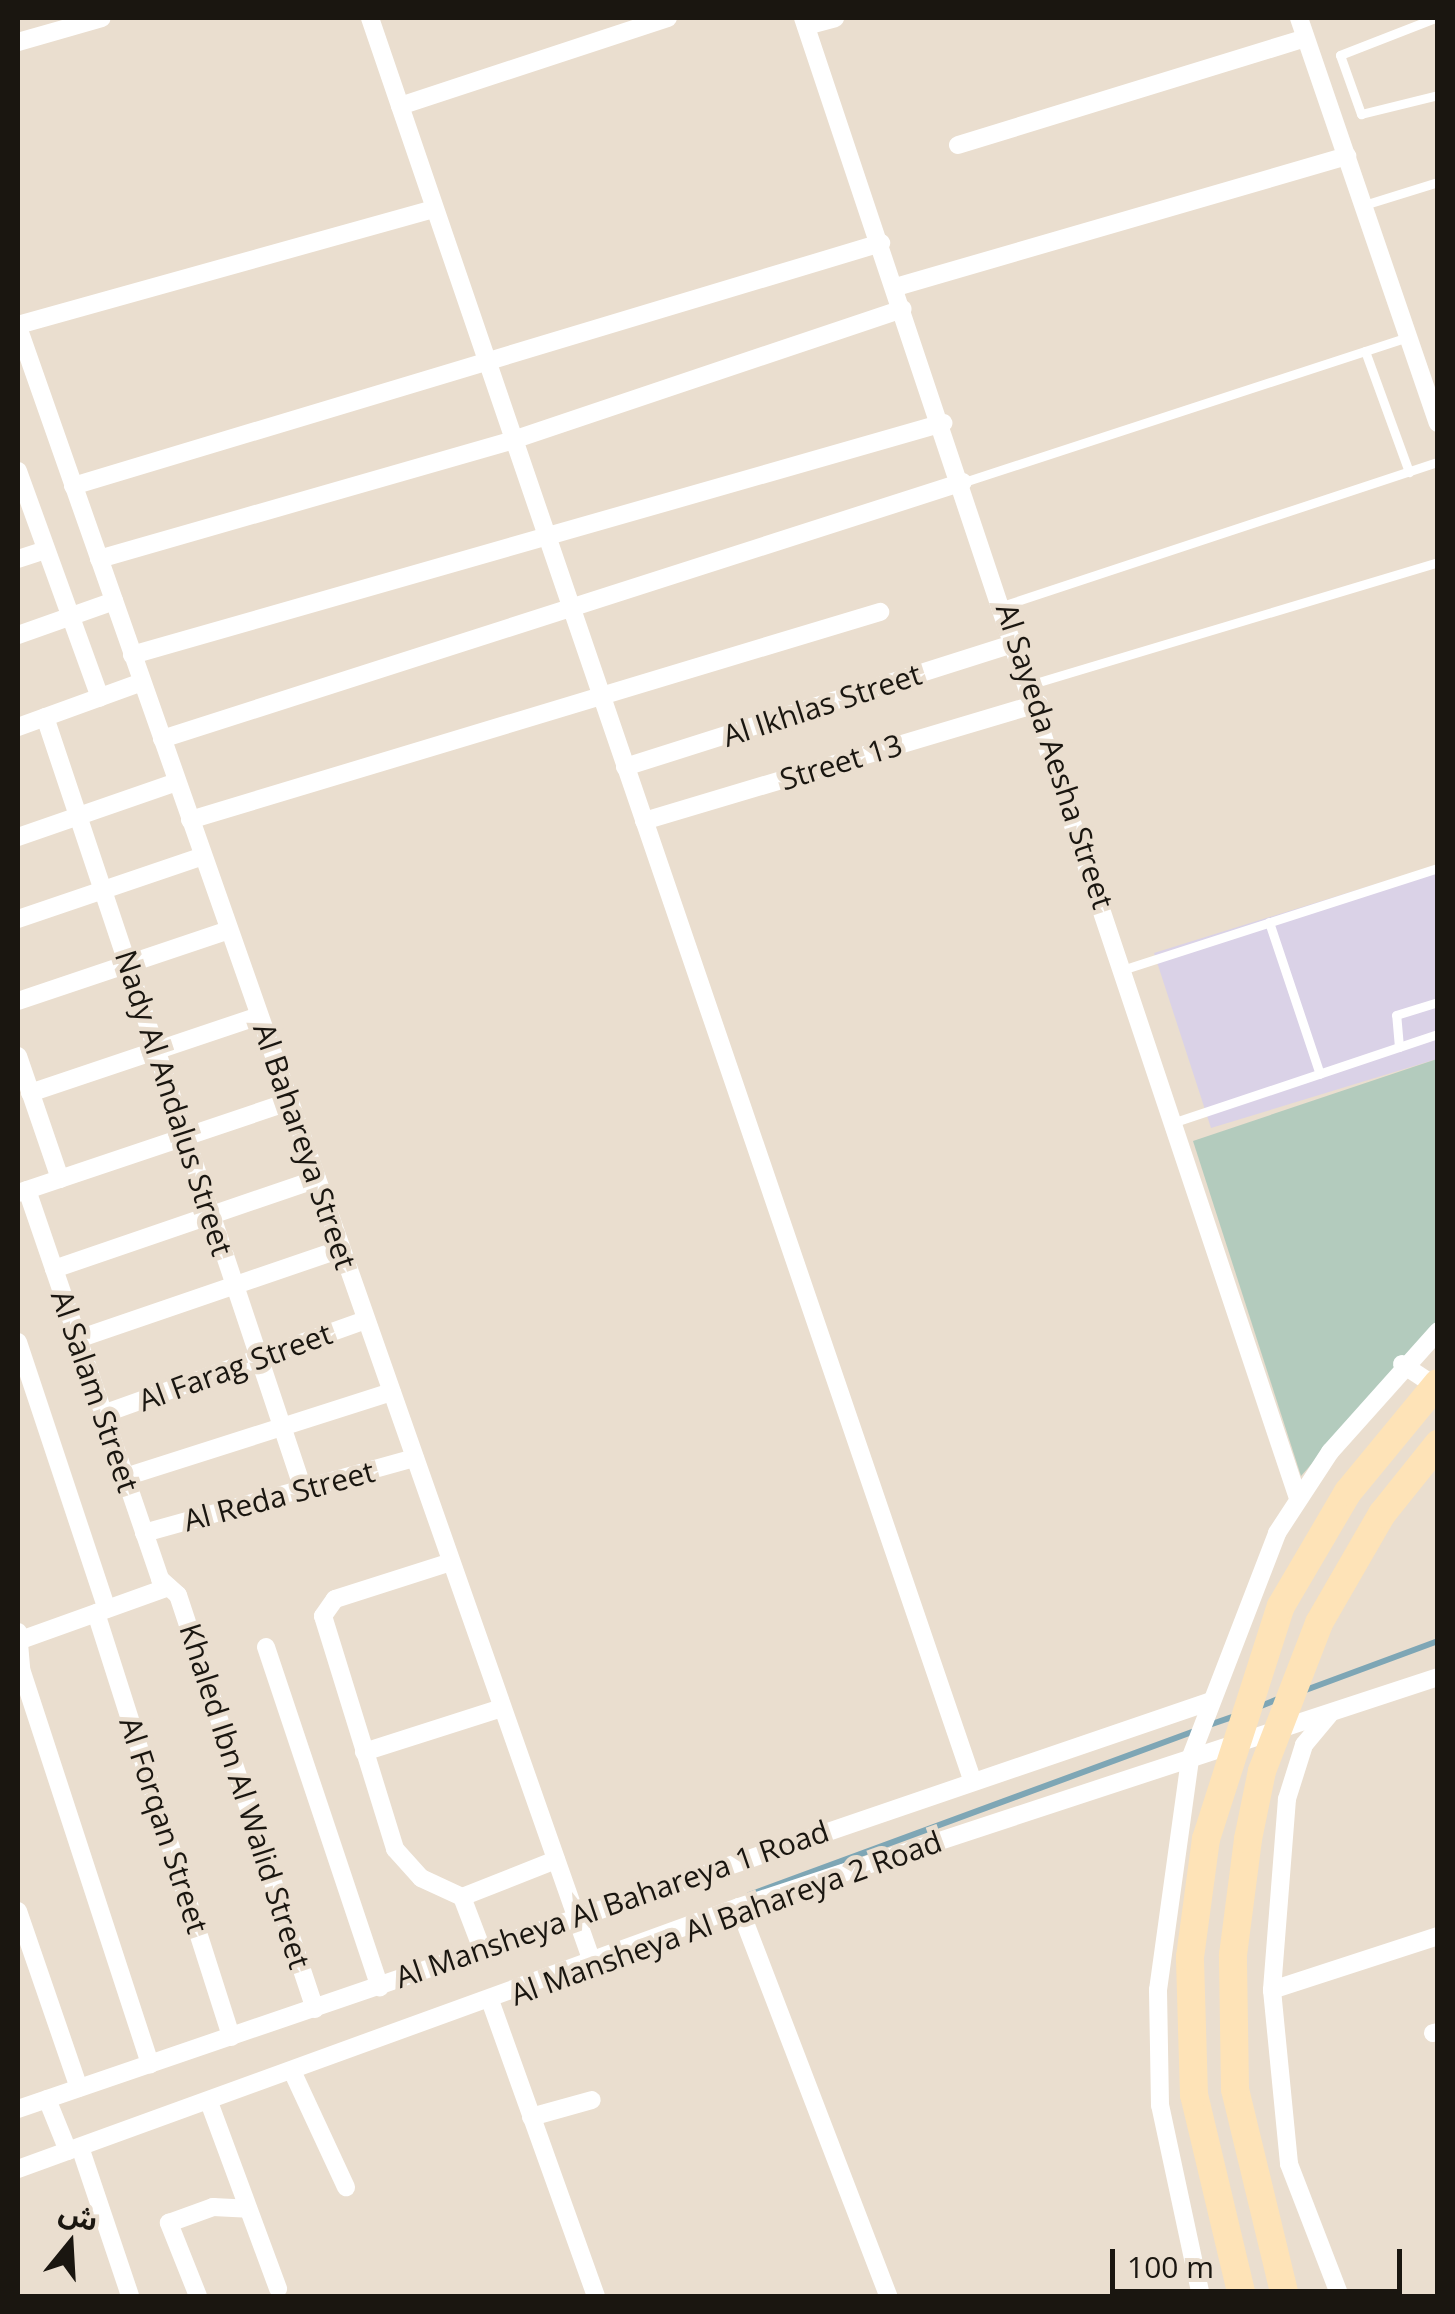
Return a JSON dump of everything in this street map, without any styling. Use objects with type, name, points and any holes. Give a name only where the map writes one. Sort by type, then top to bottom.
[{"type":"main road","points":[[1242,2296],[1194,2095],[1190,1957],[1206,1839],[1282,1606],[1348,1492],[1438,1385]]},
{"type":"main road","points":[[1285,2296],[1235,2089],[1233,1955],[1248,1838],[1262,1772],[1319,1623],[1382,1514],[1438,1444]]},
{"type":"street","points":[[18,42],[102,18]]},
{"type":"street","points":[[370,18],[972,1779]]},
{"type":"street","points":[[400,106],[668,18]]},
{"type":"street","points":[[804,22],[835,18]]},
{"type":"street","points":[[1299,18],[1438,423]]},
{"type":"street","name":"Al Sayeda Aesha Street","points":[[804,22],[1039,703],[1298,1498]]},
{"type":"street","points":[[958,144],[1306,38]]},
{"type":"street","points":[[896,287],[1346,156]]},
{"type":"street","points":[[18,326],[434,209]]},
{"type":"street","points":[[73,486],[880,243]]},
{"type":"street","points":[[99,559],[514,440],[903,308]]},
{"type":"street","name":"Al Bahareya Street","points":[[18,326],[592,1964]]},
{"type":"street","points":[[132,655],[545,532],[942,423]]},
{"type":"street","points":[[19,477],[100,698]]},
{"type":"street","points":[[162,740],[963,482]]},
{"type":"street","points":[[18,559],[46,550]]},
{"type":"street","points":[[18,635],[114,601]]},
{"type":"street","points":[[190,820],[600,693],[880,612]]},
{"type":"street","name":"Al Ikhlas Street","points":[[625,767],[1018,642]]},
{"type":"street","points":[[18,727],[142,682]]},
{"type":"street","name":"Street 13","points":[[644,821],[1039,703]]},
{"type":"street","name":"Nady Al Andalus Street","points":[[45,717],[303,1490]]},
{"type":"street","points":[[18,836],[177,782]]},
{"type":"street","points":[[18,919],[203,856]]},
{"type":"street","points":[[18,1002],[229,930]]},
{"type":"street","points":[[30,1093],[260,1016]]},
{"type":"street","points":[[18,1056],[60,1179]]},
{"type":"street","points":[[22,1192],[290,1102]]},
{"type":"street","points":[[54,1269],[316,1179]]},
{"type":"street","name":"Al Salam Street","points":[[22,1192],[54,1269],[144,1533],[169,1587]]},
{"type":"street","points":[[78,1339],[341,1249]]},
{"type":"street","name":"Al Farag Street","points":[[104,1414],[366,1320]]},
{"type":"street","points":[[1200,2296],[1160,2066],[1168,1874],[1190,1759],[1208,1702],[1298,1498],[1402,1364],[1438,1330]]},
{"type":"street","name":"Al Forqan Street","points":[[18,1342],[231,2037]]},
{"type":"street","points":[[1402,1364],[1438,1385]]},
{"type":"street","points":[[125,1476],[392,1392]]},
{"type":"street","name":"Al Reda Street","points":[[144,1533],[414,1458]]},
{"type":"street","points":[[451,1562],[324,1609],[364,1752],[398,1854],[462,1896],[483,1952]]},
{"type":"street","points":[[150,2064],[21,1669],[18,1637],[169,1587]]},
{"type":"street","name":"Khaled Ibn Al Walid Street","points":[[169,1587],[315,2008]]},
{"type":"street","points":[[266,1647],[380,1986]]},
{"type":"street","name":"Al Mansheya Al Bahareya 2 Road","points":[[18,2169],[491,2003],[739,1907],[1438,1677]]},
{"type":"street","name":"Al Mansheya Al Bahareya 1 Road","points":[[18,2108],[483,1952],[575,1914],[1208,1702]]},
{"type":"street","points":[[364,1752],[502,1708]]},
{"type":"street","points":[[1332,1713],[1304,1744],[1287,1799],[1272,1990],[1289,2164],[1340,2296]]},
{"type":"street","points":[[462,1896],[556,1860]]},
{"type":"street","points":[[739,1907],[888,2296]]},
{"type":"street","points":[[18,1911],[79,2088]]},
{"type":"street","points":[[1272,1990],[1438,1936]]},
{"type":"street","points":[[491,2003],[596,2296]]},
{"type":"street","points":[[293,2073],[346,2187]]},
{"type":"street","points":[[47,2099],[74,2149],[130,2296]]},
{"type":"street","points":[[532,2117],[592,2100]]},
{"type":"street","points":[[209,2102],[278,2289]]},
{"type":"street","points":[[198,2296],[169,2222],[212,2207],[248,2208]]},
{"type":"lane","points":[[1435,18],[1343,48],[1349,86],[1365,116],[1438,95]]},
{"type":"lane","points":[[1326,94],[1349,86]]},
{"type":"lane","points":[[1364,205],[1438,182]]},
{"type":"lane","points":[[963,482],[1408,337]]},
{"type":"lane","points":[[1366,351],[1409,472]]},
{"type":"lane","points":[[1005,605],[1438,462]]},
{"type":"lane","points":[[1032,684],[1438,562]]},
{"type":"lane","points":[[1126,969],[1438,868]]},
{"type":"lane","points":[[1269,922],[1320,1074]]},
{"type":"lane","points":[[1400,1047],[1394,1018],[1438,1002]]},
{"type":"lane","points":[[1176,1122],[1438,1034]]},
{"type":"shaded area","points":[[1437,865],[1437,1059],[1211,1128],[1154,953]]},
{"type":"green space","points":[[1437,1059],[1437,1322],[1301,1476],[1193,1141]]},
{"type":"waterway","points":[[1303,1691],[1438,1641]]},
{"type":"waterway","points":[[1256,1708],[1281,1698]]},
{"type":"waterway","points":[[1209,1725],[1235,1716]]},
{"type":"waterway","points":[[749,1895],[1197,1730]]}]
